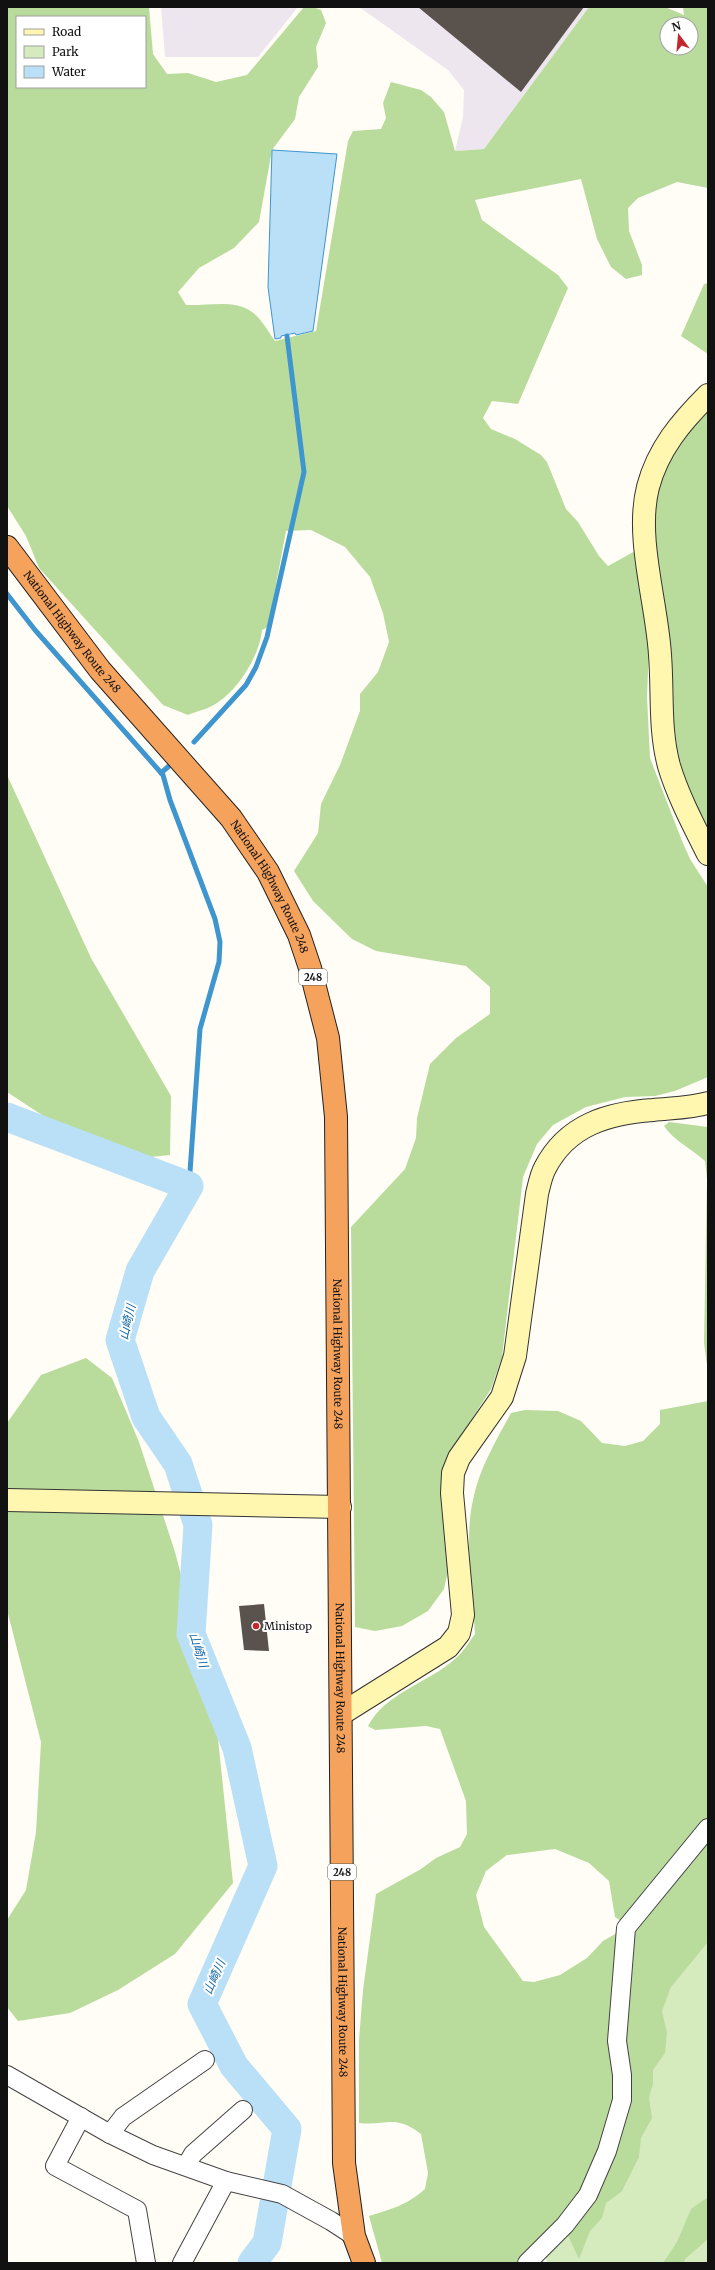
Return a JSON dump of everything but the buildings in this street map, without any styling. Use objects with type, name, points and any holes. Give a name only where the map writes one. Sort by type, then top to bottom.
[{"type":"highway","name":"National Highway Route 248","points":[[7,547],[100,670],[231,818],[268,872],[299,935],[308,961],[328,1038],[336,1109],[344,2163],[354,2236],[364,2263]]},
{"type":"street","points":[[708,395],[671,436],[657,461],[648,487],[644,509],[645,535],[660,654],[664,744],[678,790],[708,854]]},
{"type":"street","points":[[341,1714],[448,1647],[459,1633],[463,1615],[452,1493],[453,1473],[459,1458],[502,1397],[509,1380],[515,1356],[537,1194],[544,1169],[558,1147],[582,1127],[603,1118],[627,1113],[683,1108],[708,1103]]},
{"type":"street","points":[[7,1500],[340,1507]]},
{"type":"street","points":[[527,2263],[565,2225],[588,2195],[609,2144],[622,2100],[622,2075],[617,2041],[626,1928],[708,1828]]},
{"type":"street","points":[[110,2134],[123,2118],[205,2060]]},
{"type":"street","points":[[7,2075],[110,2134],[153,2155],[226,2181],[282,2194],[331,2221],[354,2236]]},
{"type":"street","points":[[186,2166],[193,2154],[243,2110]]},
{"type":"street","points":[[81,2117],[55,2166],[137,2210],[146,2263]]},
{"type":"street","points":[[182,2263],[226,2181]]},
{"type":"shaded area","points":[[161,7],[298,7],[258,57],[165,57]]},
{"type":"shaded area","points":[[359,7],[589,7],[484,149],[455,151],[463,117],[464,90],[448,70]]},
{"type":"green space","points":[[7,7],[149,7],[153,54],[167,74],[188,73],[216,82],[247,75],[304,7],[313,7],[321,10],[326,23],[316,47],[318,67],[299,97],[295,119],[272,150],[259,222],[234,248],[199,268],[178,292],[186,305],[229,304],[245,308],[259,318],[275,341],[316,331],[348,141],[353,131],[381,129],[386,118],[383,103],[391,82],[421,90],[431,97],[444,112],[455,151],[484,149],[589,7],[665,7],[684,15],[683,7],[708,7],[708,188],[677,182],[638,198],[628,208],[629,231],[642,265],[642,275],[626,279],[611,267],[597,239],[581,179],[475,200],[482,220],[558,275],[568,288],[518,404],[492,401],[483,418],[491,429],[515,439],[541,455],[547,462],[566,509],[578,522],[599,556],[608,566],[637,550],[649,646],[647,697],[650,758],[690,859],[708,887],[708,1077],[675,1091],[655,1096],[625,1097],[586,1107],[553,1125],[537,1144],[523,1177],[502,1357],[491,1389],[457,1442],[448,1571],[444,1589],[428,1611],[402,1626],[375,1631],[355,1627],[351,1227],[405,1169],[416,1138],[417,1118],[430,1064],[456,1038],[490,1014],[490,987],[466,966],[376,951],[352,939],[313,901],[294,871],[318,833],[321,804],[340,765],[360,711],[360,694],[378,672],[389,642],[383,613],[370,577],[345,547],[311,530],[286,531],[268,627],[262,630],[257,650],[247,671],[233,690],[217,703],[188,715],[163,705],[39,568],[26,536],[7,506]]},
{"type":"green space","points":[[708,283],[708,354],[681,336],[704,284]]},
{"type":"green space","points":[[708,408],[708,829],[680,763],[673,735],[670,709],[668,639],[655,542],[654,508],[656,492],[663,469],[684,436]]},
{"type":"green space","points":[[7,775],[91,958],[171,1096],[170,1155],[112,1161],[7,1092]]},
{"type":"green space","points":[[669,1122],[708,1127],[708,1373],[704,1343],[707,1179],[705,1161],[668,1131],[664,1126]]},
{"type":"green space","points":[[86,1358],[112,1378],[139,1442],[175,1552],[214,1700],[233,1883],[175,1954],[118,1990],[70,2013],[18,2021],[7,2007],[7,1920],[26,1890],[36,1832],[41,1742],[7,1610],[7,1423],[41,1375]]},
{"type":"green space","points":[[708,1401],[708,1822],[624,1923],[615,1917],[609,1881],[589,1863],[555,1849],[507,1855],[486,1871],[476,1895],[484,1927],[523,1981],[534,1982],[560,1975],[587,1958],[603,1941],[622,1930],[620,2099],[585,2194],[522,2263],[382,2263],[369,2216],[399,2206],[412,2199],[425,2189],[428,2173],[421,2134],[404,2124],[391,2122],[369,2124],[359,2123],[359,2040],[363,1990],[376,1894],[421,1869],[436,1858],[460,1847],[467,1834],[466,1801],[440,1729],[426,1726],[375,1730],[368,1726],[376,1714],[397,1696],[445,1667],[456,1658],[475,1634],[469,1549],[470,1515],[479,1477],[511,1413],[525,1410],[558,1411],[581,1421],[602,1443],[625,1446],[643,1441],[660,1424],[660,1410]]},
{"type":"green space","points":[[708,1834],[708,2263],[548,2263],[543,2252]]},
{"type":"green space","points":[[708,1834],[708,1942],[671,1987],[662,2011],[667,2033],[665,2053],[653,2070],[653,2084],[649,2098],[652,2118],[641,2138],[639,2157],[622,2191],[606,2203],[602,2218],[590,2231],[579,2259],[565,2229],[611,2150],[627,1930]]},
{"type":"green space","points":[[708,2197],[708,2239],[685,2259],[684,2263],[663,2263],[677,2242],[691,2209]]},
{"type":"water","points":[[272,150],[337,154],[313,331],[296,335],[295,333],[275,339],[268,287]]},
{"type":"waterway","points":[[194,742],[246,685],[256,667],[267,637],[304,472],[287,336]]},
{"type":"waterway","points":[[7,594],[35,630],[163,775],[170,800],[215,919],[220,942],[219,962],[200,1029],[189,1186]]},
{"type":"waterway","points":[[161,773],[169,766]]},
{"type":"waterway","name":"山崎川","points":[[7,1117],[189,1186],[140,1271],[120,1340],[146,1417],[178,1464],[198,1525],[191,1634],[237,1748],[263,1866],[202,2004],[234,2066],[287,2129],[267,2243],[252,2263]]},
{"type":"place","name":"Ministop","points":[[256,1626]]}]
